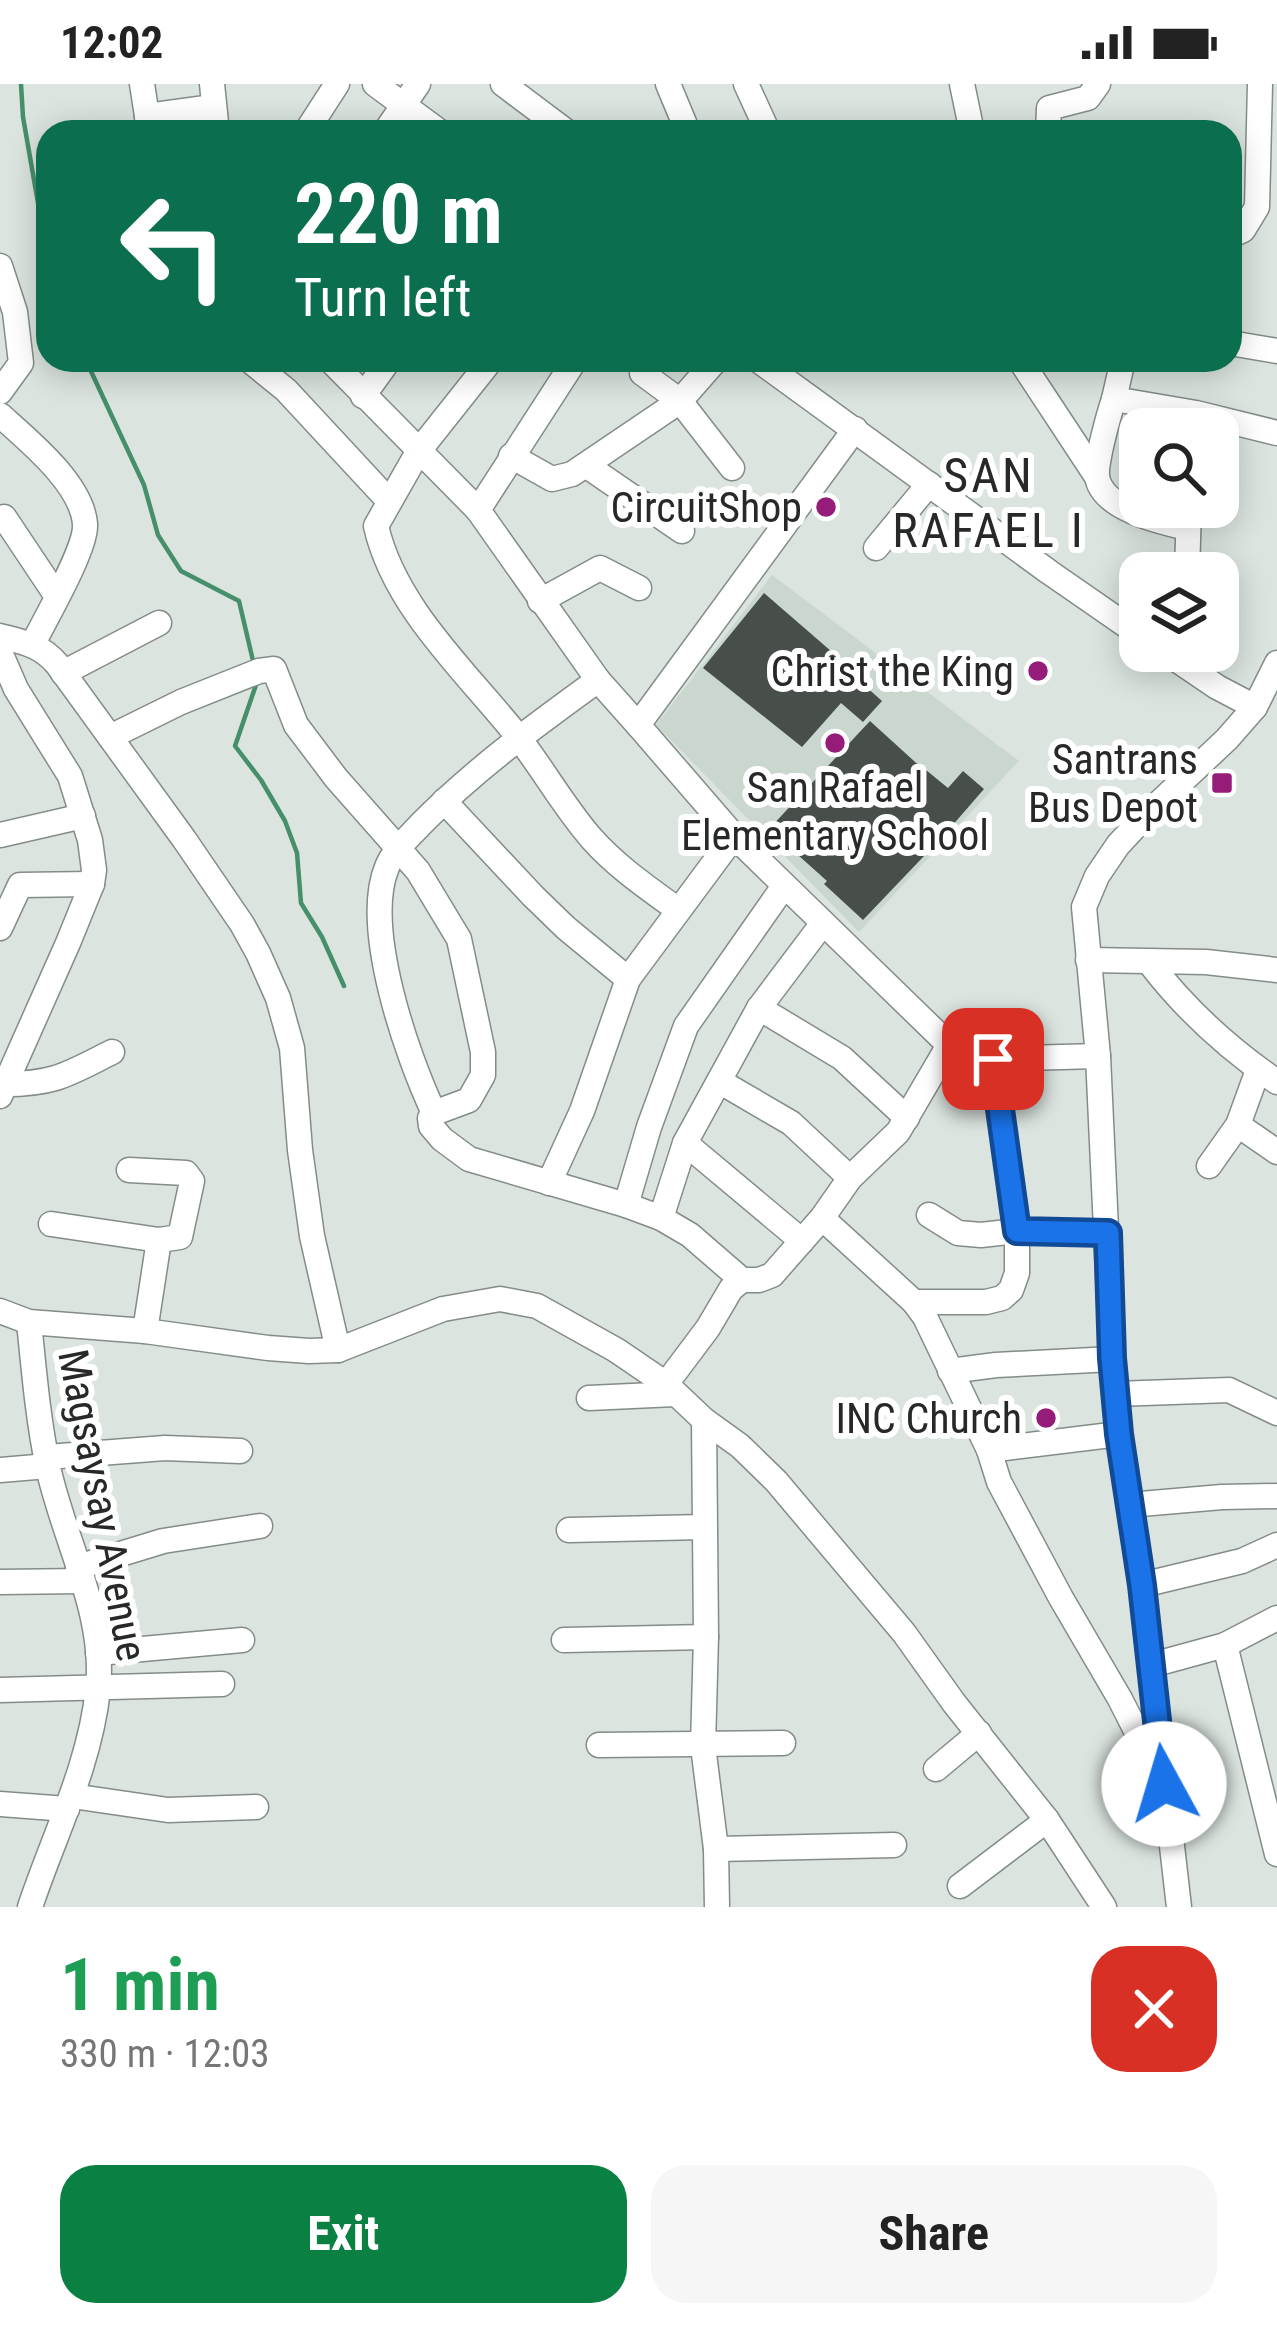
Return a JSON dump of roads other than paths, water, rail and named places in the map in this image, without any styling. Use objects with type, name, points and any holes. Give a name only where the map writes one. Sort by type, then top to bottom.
[{"type":"street","points":[[142,84],[147,120]]},
{"type":"street","points":[[314,120],[338,84]]},
{"type":"street","points":[[375,84],[411,94],[431,120]]},
{"type":"street","points":[[504,84],[551,120]]},
{"type":"street","points":[[668,84],[683,120]]},
{"type":"street","points":[[746,84],[762,120]]},
{"type":"street","points":[[962,84],[970,120]]},
{"type":"street","points":[[1048,120],[1049,108],[1086,98],[1097,84]]},
{"type":"street","points":[[1242,230],[1257,207],[1260,84]]},
{"type":"street","points":[[394,120],[411,94]]},
{"type":"street","points":[[164,120],[214,108]]},
{"type":"street","points":[[0,266],[15,312],[21,363],[0,392]]},
{"type":"street","points":[[1242,345],[1277,351]]},
{"type":"street","points":[[264,372],[389,501]]},
{"type":"street","points":[[341,372],[478,510],[598,680],[734,836],[949,1045],[993,1059],[1098,1056]]},
{"type":"street","points":[[363,396],[380,372]]},
{"type":"street","points":[[481,372],[418,452],[376,526],[385,556],[423,623],[519,738],[592,840],[678,910]]},
{"type":"street","points":[[478,510],[567,372]]},
{"type":"street","points":[[511,456],[552,479],[572,474],[680,401],[705,372]]},
{"type":"street","points":[[775,372],[1119,620]]},
{"type":"street","points":[[1029,372],[1106,493],[1119,502]]},
{"type":"street","points":[[1097,477],[1120,372]]},
{"type":"street","points":[[642,373],[680,401],[731,468]]},
{"type":"street","points":[[1114,398],[1153,408]]},
{"type":"street","points":[[0,416],[77,496],[86,528],[33,644]]},
{"type":"street","points":[[1239,427],[1277,433]]},
{"type":"street","points":[[638,725],[856,430]]},
{"type":"street","points":[[587,466],[682,531]]},
{"type":"street","points":[[876,548],[929,484]]},
{"type":"street","points":[[4,518],[56,596]]},
{"type":"street","points":[[540,601],[600,568],[639,588]]},
{"type":"street","points":[[63,673],[159,623]]},
{"type":"street","points":[[0,636],[33,644],[47,653],[110,736],[258,953],[278,998],[292,1048],[312,1236],[338,1350]]},
{"type":"street","points":[[0,652],[16,689],[70,776],[90,840],[92,884],[3,1090]]},
{"type":"street","points":[[1179,1907],[1115,1394],[1098,1056],[1084,907],[1096,876],[1118,845],[1256,707],[1277,663]]},
{"type":"street","points":[[110,736],[182,702],[274,669],[296,725],[436,897],[459,938],[483,1052],[483,1075],[469,1100],[434,1113],[431,1126],[470,1159],[661,1218],[742,1280]]},
{"type":"street","points":[[1195,672],[1256,707]]},
{"type":"street","points":[[434,1113],[416,1076],[379,941],[386,868],[398,848],[444,801],[598,680]]},
{"type":"street","points":[[444,801],[533,896],[628,979]]},
{"type":"street","points":[[0,835],[83,817]]},
{"type":"street","points":[[549,1183],[582,1111],[628,979],[734,836]]},
{"type":"street","points":[[0,928],[10,886],[92,884]]},
{"type":"street","points":[[626,1205],[686,1026],[784,886]]},
{"type":"street","points":[[661,1218],[685,1143],[718,1081],[759,1008],[823,923]]},
{"type":"street","points":[[1088,960],[1206,962],[1277,970]]},
{"type":"street","points":[[1148,962],[1173,994],[1271,1077],[1209,1166]]},
{"type":"street","points":[[759,1008],[842,1058],[907,1118]]},
{"type":"street","points":[[670,1389],[731,1289],[742,1280],[772,1275],[850,1178],[898,1132],[949,1045]]},
{"type":"street","points":[[3,1090],[61,1078],[112,1052]]},
{"type":"street","points":[[914,1302],[1002,1298],[1011,1290],[1017,1273],[1017,1231],[993,1059]]},
{"type":"street","points":[[718,1081],[791,1123],[850,1178]]},
{"type":"street","points":[[1238,1125],[1277,1152]]},
{"type":"street","points":[[685,1143],[802,1241]]},
{"type":"street","points":[[51,1224],[159,1240],[180,1237],[192,1181],[186,1173],[129,1170]]},
{"type":"street","points":[[929,1215],[958,1233],[1108,1233]]},
{"type":"street","points":[[822,1218],[925,1317],[989,1450],[999,1482],[1164,1784]]},
{"type":"street","points":[[145,1331],[159,1240]]},
{"type":"street","points":[[0,1311],[29,1322],[268,1348],[338,1350],[443,1310],[500,1299],[537,1306],[616,1350],[670,1389],[776,1481],[904,1633],[1047,1820],[1104,1907]]},
{"type":"street","name":"Magsaysay Avenue","points":[[29,1322],[47,1461],[80,1575],[98,1653],[99,1686],[90,1743],[30,1907]]},
{"type":"street","points":[[950,1371],[1112,1358]]},
{"type":"street","points":[[589,1398],[670,1389]]},
{"type":"street","points":[[1115,1394],[1229,1390],[1277,1413]]},
{"type":"street","points":[[704,1420],[703,1746],[716,1850],[717,1907]]},
{"type":"street","points":[[989,1450],[1119,1434]]},
{"type":"street","points":[[0,1470],[165,1448],[240,1451]]},
{"type":"street","points":[[1129,1505],[1277,1496]]},
{"type":"street","points":[[0,1582],[80,1575],[164,1541],[260,1526]]},
{"type":"street","points":[[569,1530],[704,1527]]},
{"type":"street","points":[[1142,1585],[1242,1561],[1277,1545]]},
{"type":"street","points":[[1152,1665],[1225,1645],[1277,1618]]},
{"type":"street","points":[[564,1640],[706,1637]]},
{"type":"street","points":[[98,1653],[242,1640]]},
{"type":"street","points":[[1225,1645],[1277,1853]]},
{"type":"street","points":[[0,1690],[222,1684]]},
{"type":"street","points":[[936,1769],[979,1733]]},
{"type":"street","points":[[598,1745],[783,1743]]},
{"type":"street","points":[[0,1804],[168,1810],[256,1807]]},
{"type":"street","points":[[960,1886],[1047,1820]]},
{"type":"street","points":[[716,1850],[894,1845]]},
{"type":"waterway","points":[[21,84],[36,191]]},
{"type":"waterway","points":[[91,372],[144,485],[158,535],[181,571],[239,601],[254,665]]},
{"type":"waterway","points":[[257,682],[235,746],[285,821],[297,853],[301,903],[344,986]]},
{"type":"place","name":"CircuitShop","points":[[826,507]]},
{"type":"place","name":"Christ the King","points":[[1038,671]]},
{"type":"place","name":"San Rafael Elementary School","points":[[835,743]]},
{"type":"place","name":"Santrans Bus Depot","points":[[1222,783]]},
{"type":"place","name":"INC Church","points":[[1046,1418]]},
{"type":"district","name":"SAN RAFAEL I","points":[[989,502]]}]
